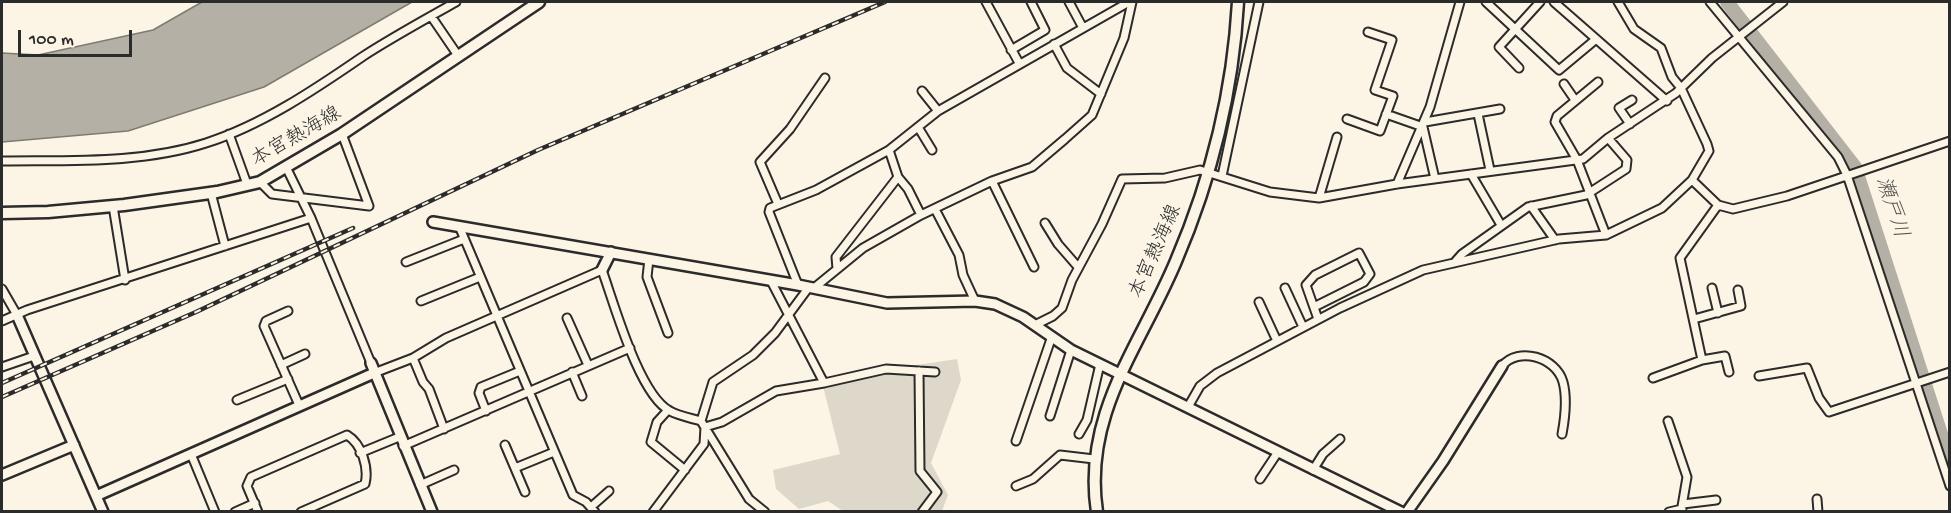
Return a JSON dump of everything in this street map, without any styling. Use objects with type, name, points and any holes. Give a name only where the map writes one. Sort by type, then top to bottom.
[{"type":"main road","name":"本宮熱海線","points":[[2,213],[48,212],[113,206],[211,193],[260,182],[287,169],[342,134],[539,2]]},
{"type":"main road","name":"本宮熱海線","points":[[1097,512],[1094,459],[1100,431],[1119,374],[1176,262],[1210,172],[1226,109],[1238,2]]},
{"type":"street","points":[[2,161],[131,158],[172,152],[229,134],[252,125],[337,76],[363,57],[456,2]]},
{"type":"street","points":[[986,2],[1019,63]]},
{"type":"street","points":[[1011,50],[1046,30],[1030,2]]},
{"type":"street","points":[[1069,2],[1083,28]]},
{"type":"street","points":[[798,285],[768,212],[778,204],[816,190],[889,150],[938,111],[1130,2]]},
{"type":"street","points":[[653,512],[704,444],[703,424],[713,382],[753,355],[790,317],[812,287],[863,248],[921,215],[992,181],[1021,172],[1040,161],[1092,114],[1124,38],[1130,2]]},
{"type":"street","points":[[1222,176],[1260,2]]},
{"type":"street","points":[[1397,184],[1424,124],[1460,2]]},
{"type":"street","points":[[1486,2],[1559,70],[1595,40]]},
{"type":"street","points":[[1519,68],[1499,47],[1540,2]]},
{"type":"street","points":[[1554,2],[1667,101]]},
{"type":"street","points":[[1188,407],[1200,386],[1217,373],[1389,284],[1423,270],[1555,240],[1606,235],[1662,208],[1692,180],[1709,151],[1681,88],[1672,77],[1661,48],[1634,29],[1618,2]]},
{"type":"street","points":[[1710,2],[1838,157],[1848,174],[1950,486]]},
{"type":"street","points":[[1035,325],[1059,312],[1078,267],[1102,224],[1122,179],[1165,178],[1200,170],[1270,192],[1319,198],[1490,170],[1577,160],[1589,155],[1608,138],[1667,101],[1750,27],[1783,2]]},
{"type":"street","points":[[431,16],[459,57]]},
{"type":"street","points":[[1347,119],[1380,131],[1393,96],[1375,90],[1392,40],[1368,32]]},
{"type":"street","points":[[1054,44],[1067,68],[1101,94]]},
{"type":"street","points":[[778,204],[760,162],[790,129],[825,78]]},
{"type":"street","points":[[1598,82],[1557,116],[1555,122],[1577,160],[1606,235]]},
{"type":"street","points":[[1564,84],[1575,100]]},
{"type":"street","points":[[922,91],[938,111]]},
{"type":"street","points":[[1630,124],[1620,108],[1632,100]]},
{"type":"street","points":[[1386,114],[1424,124],[1500,109]]},
{"type":"street","points":[[1478,114],[1490,170]]},
{"type":"street","points":[[1424,124],[1435,179]]},
{"type":"street","points":[[918,127],[932,150]]},
{"type":"street","points":[[229,134],[247,184]]},
{"type":"street","points":[[260,182],[272,194],[369,206],[342,134]]},
{"type":"street","points":[[1319,198],[1336,137]]},
{"type":"street","points":[[1454,263],[1462,254],[1501,225],[1531,206],[1589,194],[1626,169],[1628,160],[1608,138]]},
{"type":"street","points":[[1692,180],[1718,205],[1733,209],[1787,196],[1950,141]]},
{"type":"street","points":[[889,150],[898,177],[908,189],[921,215]]},
{"type":"street","points":[[287,169],[303,199],[432,512]]},
{"type":"street","points":[[1472,174],[1501,225]]},
{"type":"street","points":[[837,269],[836,257],[898,177]]},
{"type":"street","points":[[992,181],[1034,267]]},
{"type":"street","points":[[211,193],[225,246]]},
{"type":"street","points":[[1702,360],[1680,258],[1718,205]]},
{"type":"street","points":[[113,206],[125,280]]},
{"type":"street","points":[[1531,206],[1555,240]]},
{"type":"street","points":[[935,209],[959,255],[963,275],[975,301]]},
{"type":"street","points":[[2,321],[311,218]]},
{"type":"street","points":[[433,222],[812,287],[886,303],[975,301],[1002,306],[1071,350],[1401,512]]},
{"type":"street","points":[[1045,223],[1058,244],[1078,267]]},
{"type":"street","points":[[459,226],[573,495],[593,509],[609,491]]},
{"type":"street","points":[[406,262],[464,239]]},
{"type":"street","points":[[96,496],[299,405],[372,368],[413,358],[446,338],[602,270],[611,252]]},
{"type":"street","points":[[1314,307],[1364,282],[1370,274],[1359,253],[1315,275],[1306,285],[1318,319]]},
{"type":"street","points":[[649,259],[647,277],[668,333]]},
{"type":"street","points":[[602,270],[630,348],[649,388],[668,410],[703,424],[722,422],[776,391],[824,383],[870,370],[935,372]]},
{"type":"street","points":[[421,301],[480,277]]},
{"type":"street","points":[[771,281],[824,383]]},
{"type":"street","points":[[1286,288],[1303,327]]},
{"type":"street","points":[[1712,288],[1718,313]]},
{"type":"street","points":[[2,290],[4,299],[17,315],[103,512]]},
{"type":"street","points":[[1694,320],[1741,306],[1738,290]]},
{"type":"street","points":[[1259,302],[1277,341]]},
{"type":"street","points":[[288,311],[266,321],[264,326],[299,405]]},
{"type":"street","points":[[567,318],[588,365]]},
{"type":"street","points":[[1016,441],[1051,339]]},
{"type":"street","points":[[403,446],[630,348]]},
{"type":"street","points":[[1050,416],[1071,350]]},
{"type":"street","points":[[281,364],[305,354]]},
{"type":"street","points":[[1407,512],[1443,461],[1502,366],[1514,357],[1530,355],[1539,358],[1563,381],[1562,434]]},
{"type":"street","points":[[2,367],[34,356]]},
{"type":"street","points":[[1653,378],[1702,360],[1725,356],[1729,372]]},
{"type":"street","points":[[413,358],[423,382],[429,389],[444,429]]},
{"type":"street","points":[[1079,434],[1087,420],[1100,364]]},
{"type":"street","points":[[1759,376],[1806,368],[1818,398],[1828,412],[1950,372]]},
{"type":"street","points":[[486,411],[479,393],[481,387],[520,371]]},
{"type":"street","points":[[919,371],[920,471],[937,492],[922,512]]},
{"type":"street","points":[[572,372],[582,396]]},
{"type":"street","points":[[237,400],[288,379]]},
{"type":"street","points":[[668,410],[657,422],[651,442],[685,470]]},
{"type":"street","points":[[1668,421],[1687,477],[1682,508]]},
{"type":"street","points":[[703,424],[749,499],[765,512]]},
{"type":"street","points":[[258,512],[247,486],[251,477],[347,435],[355,440],[368,473],[365,484],[301,512]]},
{"type":"street","points":[[360,453],[399,436]]},
{"type":"street","points":[[1313,470],[1323,454],[1340,439]]},
{"type":"street","points":[[505,445],[525,492]]},
{"type":"street","points":[[2,475],[74,446]]},
{"type":"street","points":[[514,468],[554,452]]},
{"type":"street","points":[[1260,479],[1278,452]]},
{"type":"street","points":[[191,454],[214,512]]},
{"type":"street","points":[[1016,486],[1033,478],[1060,455],[1094,459]]},
{"type":"street","points":[[420,485],[454,470]]},
{"type":"street","points":[[1817,499],[1818,512]]},
{"type":"street","points":[[1669,512],[1716,500]]},
{"type":"street","points":[[235,512],[255,503]]},
{"type":"shaded area","points":[[202,2],[412,2],[264,87],[128,131],[2,142],[2,53],[38,55],[153,30]]},
{"type":"shaded area","points":[[957,359],[961,380],[931,463],[948,495],[942,511],[843,511],[828,501],[799,509],[776,489],[773,470],[840,454],[823,386],[876,371]]},
{"type":"waterway","name":"瀬戸川","points":[[1727,2],[1855,167],[1950,462]]},
{"type":"railway","points":[[2,397],[196,312],[538,150],[885,2]]},
{"type":"railway","points":[[2,383],[353,228]]}]
